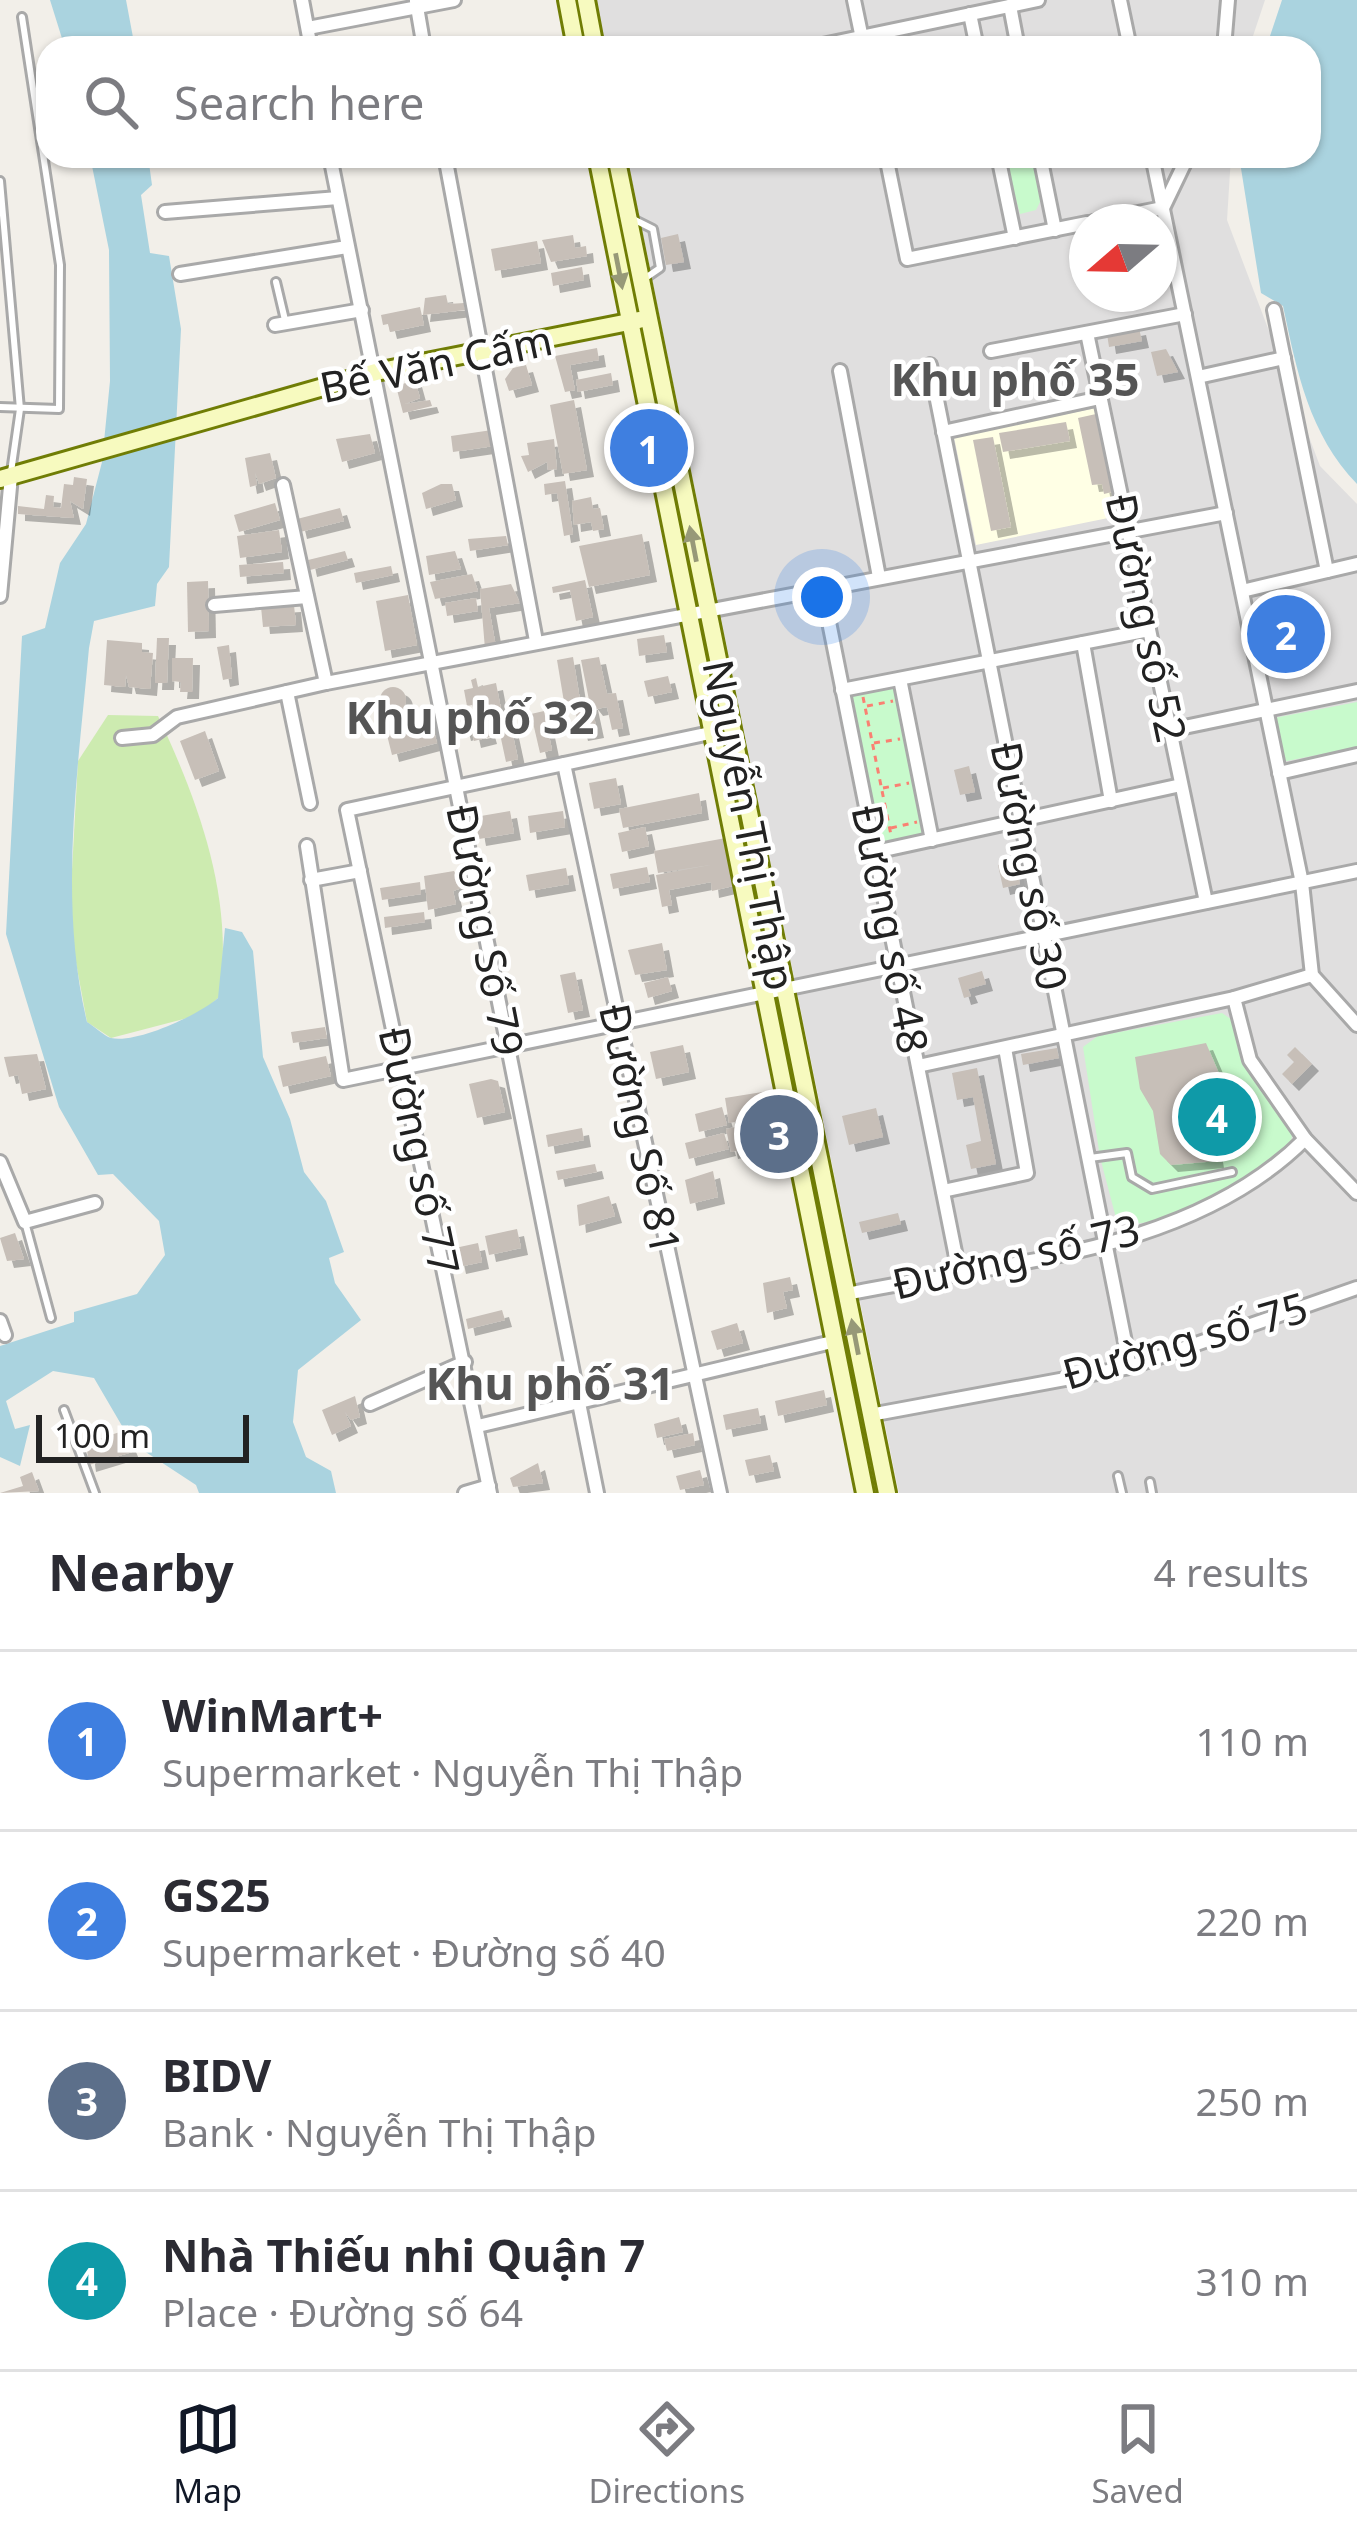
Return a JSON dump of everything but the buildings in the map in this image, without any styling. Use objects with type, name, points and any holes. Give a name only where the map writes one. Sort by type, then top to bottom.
[{"type":"main road","points":[[567,0],[574,36]]},
{"type":"main road","points":[[586,0],[593,36]]},
{"type":"main road","name":"Nguyễn Thị Thập","points":[[599,168],[760,992],[865,1493]]},
{"type":"main road","name":"Nguyễn Thị Thập","points":[[618,168],[887,1493]]},
{"type":"main road","name":"Bế Văn Cấm","points":[[5,477],[376,372],[649,319]]},
{"type":"street","points":[[302,0],[309,36]]},
{"type":"street","points":[[308,28],[454,0]]},
{"type":"street","points":[[854,0],[861,36]]},
{"type":"street","points":[[885,36],[1038,0]]},
{"type":"street","points":[[1120,0],[1128,36]]},
{"type":"street","points":[[1225,36],[1228,0]]},
{"type":"street","points":[[416,4],[422,36]]},
{"type":"street","points":[[1010,6],[1016,36]]},
{"type":"street","points":[[970,14],[975,36]]},
{"type":"street","name":"Đường Số 79","points":[[332,168],[597,1493]]},
{"type":"street","points":[[447,168],[536,641]]},
{"type":"street","points":[[889,168],[908,259],[1069,227]]},
{"type":"street","points":[[1000,168],[1015,238]]},
{"type":"street","points":[[1042,168],[1055,230]]},
{"type":"street","points":[[1155,168],[1162,204]]},
{"type":"street","points":[[1165,204],[1182,168]]},
{"type":"street","points":[[165,212],[338,198]]},
{"type":"street","points":[[180,274],[347,247]]},
{"type":"street","points":[[1177,275],[1302,883],[1312,975],[1357,1025]]},
{"type":"street","points":[[281,324],[362,310]]},
{"type":"street","points":[[1274,310],[1328,571]]},
{"type":"street","points":[[991,351],[1185,314]]},
{"type":"street","name":"Đường số 52","points":[[1087,333],[1206,902]]},
{"type":"street","points":[[1198,377],[1284,358]]},
{"type":"street","name":"Đường số 30","points":[[930,365],[1130,1367]]},
{"type":"street","points":[[839,371],[879,577]]},
{"type":"street","points":[[943,432],[1100,398]]},
{"type":"street","points":[[0,596],[5,477]]},
{"type":"street","points":[[283,485],[326,683]]},
{"type":"street","points":[[122,738],[153,735],[176,717],[326,683],[1226,513]]},
{"type":"street","points":[[1242,591],[1357,564]]},
{"type":"street","name":"Đường số 48","points":[[822,587],[958,1272]]},
{"type":"street","points":[[214,605],[307,597]]},
{"type":"street","points":[[842,690],[1149,630]]},
{"type":"street","points":[[1083,643],[1111,801]]},
{"type":"street","points":[[901,679],[932,840]]},
{"type":"street","points":[[1170,730],[1357,691]]},
{"type":"street","points":[[287,692],[310,802]]},
{"type":"street","points":[[458,787],[710,734]]},
{"type":"street","points":[[1279,772],[1357,755]]},
{"type":"street","name":"Đường Số 81","points":[[564,764],[720,1493]]},
{"type":"street","points":[[875,852],[1181,785]]},
{"type":"street","name":"Đường số 77","points":[[458,787],[346,810],[490,1490]]},
{"type":"street","points":[[308,846],[343,1080],[1357,872]]},
{"type":"street","points":[[311,880],[360,871]]},
{"type":"street","points":[[917,1066],[1234,998],[1312,975]]},
{"type":"street","points":[[1234,998],[1250,1060],[1305,1139],[1357,1193]]},
{"type":"street","points":[[943,1191],[1028,1173],[1006,1048]]},
{"type":"street","name":"Đường số 73","points":[[847,1294],[1104,1244],[1209,1207],[1271,1173],[1305,1139]]},
{"type":"street","points":[[0,1162],[25,1222],[95,1203]]},
{"type":"street","name":"Đường số 75","points":[[870,1415],[1130,1367],[1357,1288]]},
{"type":"street","points":[[0,1321],[5,1336]]},
{"type":"street","points":[[478,1426],[832,1342]]},
{"type":"street","points":[[370,1405],[465,1362]]},
{"type":"street","points":[[465,1493],[490,1490]]},
{"type":"lane","points":[[22,17],[36,108]]},
{"type":"lane","points":[[0,406],[59,410],[60,265],[45,168]]},
{"type":"lane","points":[[0,181],[20,410],[5,477]]},
{"type":"lane","points":[[276,282],[281,324]]},
{"type":"lane","points":[[1087,1159],[1127,1153],[1132,1177],[1152,1189],[1232,1172]]},
{"type":"lane","points":[[25,1222],[51,1318]]},
{"type":"lane","points":[[64,1410],[95,1493]]},
{"type":"lane","points":[[1118,1476],[1122,1493]]},
{"type":"lane","points":[[1150,1482],[1152,1493]]},
{"type":"path","points":[[861,687],[893,848]]},
{"type":"path","points":[[865,706],[896,700]]},
{"type":"path","points":[[873,744],[903,739]]},
{"type":"path","points":[[881,789],[911,783]]},
{"type":"path","points":[[889,828],[919,821]]},
{"type":"shaded area","points":[[593,0],[1265,0],[1253,36],[601,36]]},
{"type":"shaded area","points":[[629,168],[1230,168],[1227,220],[1320,466],[1357,504],[1357,1493],[899,1493]]},
{"type":"shaded area","points":[[1096,408],[1118,516],[976,545],[954,437]]},
{"type":"green space","points":[[1007,168],[1034,168],[1041,200],[1036,210],[1020,214]]},
{"type":"green space","points":[[894,682],[925,837],[878,847],[849,693]]},
{"type":"green space","points":[[1357,702],[1357,747],[1282,762],[1274,718]]},
{"type":"green space","points":[[108,715],[158,716],[210,853],[218,889],[223,961],[219,997],[199,1015],[111,1038],[87,1022],[69,925],[78,761]]},
{"type":"green space","points":[[1222,1013],[1235,1022],[1246,1066],[1293,1130],[1290,1147],[1232,1187],[1184,1211],[1160,1220],[1117,1222],[1100,1157],[1083,1047],[1098,1036]]},
{"type":"water","points":[[50,0],[126,0],[133,36],[61,36]]},
{"type":"water","points":[[1282,0],[1357,0],[1357,484],[1316,423],[1283,306],[1261,293],[1241,168],[1321,168],[1321,36],[1270,36]]},
{"type":"water","points":[[92,168],[150,168],[152,185],[141,195],[150,253],[169,256],[181,329],[169,567],[157,584],[155,606],[94,621],[73,835],[78,976],[87,1022],[108,1037],[136,1037],[168,1026],[218,998],[225,928],[242,932],[253,951],[263,1057],[290,1119],[304,1172],[326,1201],[344,1252],[329,1258],[335,1283],[361,1320],[298,1370],[293,1422],[306,1457],[331,1471],[336,1493],[199,1493],[196,1485],[132,1443],[94,1378],[53,1371],[6,1401],[15,1429],[30,1425],[20,1466],[0,1457],[0,1346],[74,1322],[74,1312],[137,1294],[165,1255],[159,1221],[113,1174],[98,1175],[59,1107],[6,934],[22,636],[45,628],[60,563],[86,524],[102,462],[110,381],[109,250]]},
{"type":"place","name":"WinMart+","points":[[649,448]]},
{"type":"place","name":"GS25","points":[[1286,634]]},
{"type":"place","name":"Nhà Thiếu nhi Quận 7","points":[[1217,1117]]},
{"type":"place","name":"BIDV","points":[[779,1134]]},
{"type":"district","name":"Khu phố 35","points":[[1015,380]]},
{"type":"district","name":"Khu phố 32","points":[[470,718]]},
{"type":"district","name":"Khu phố 31","points":[[550,1384]]}]
